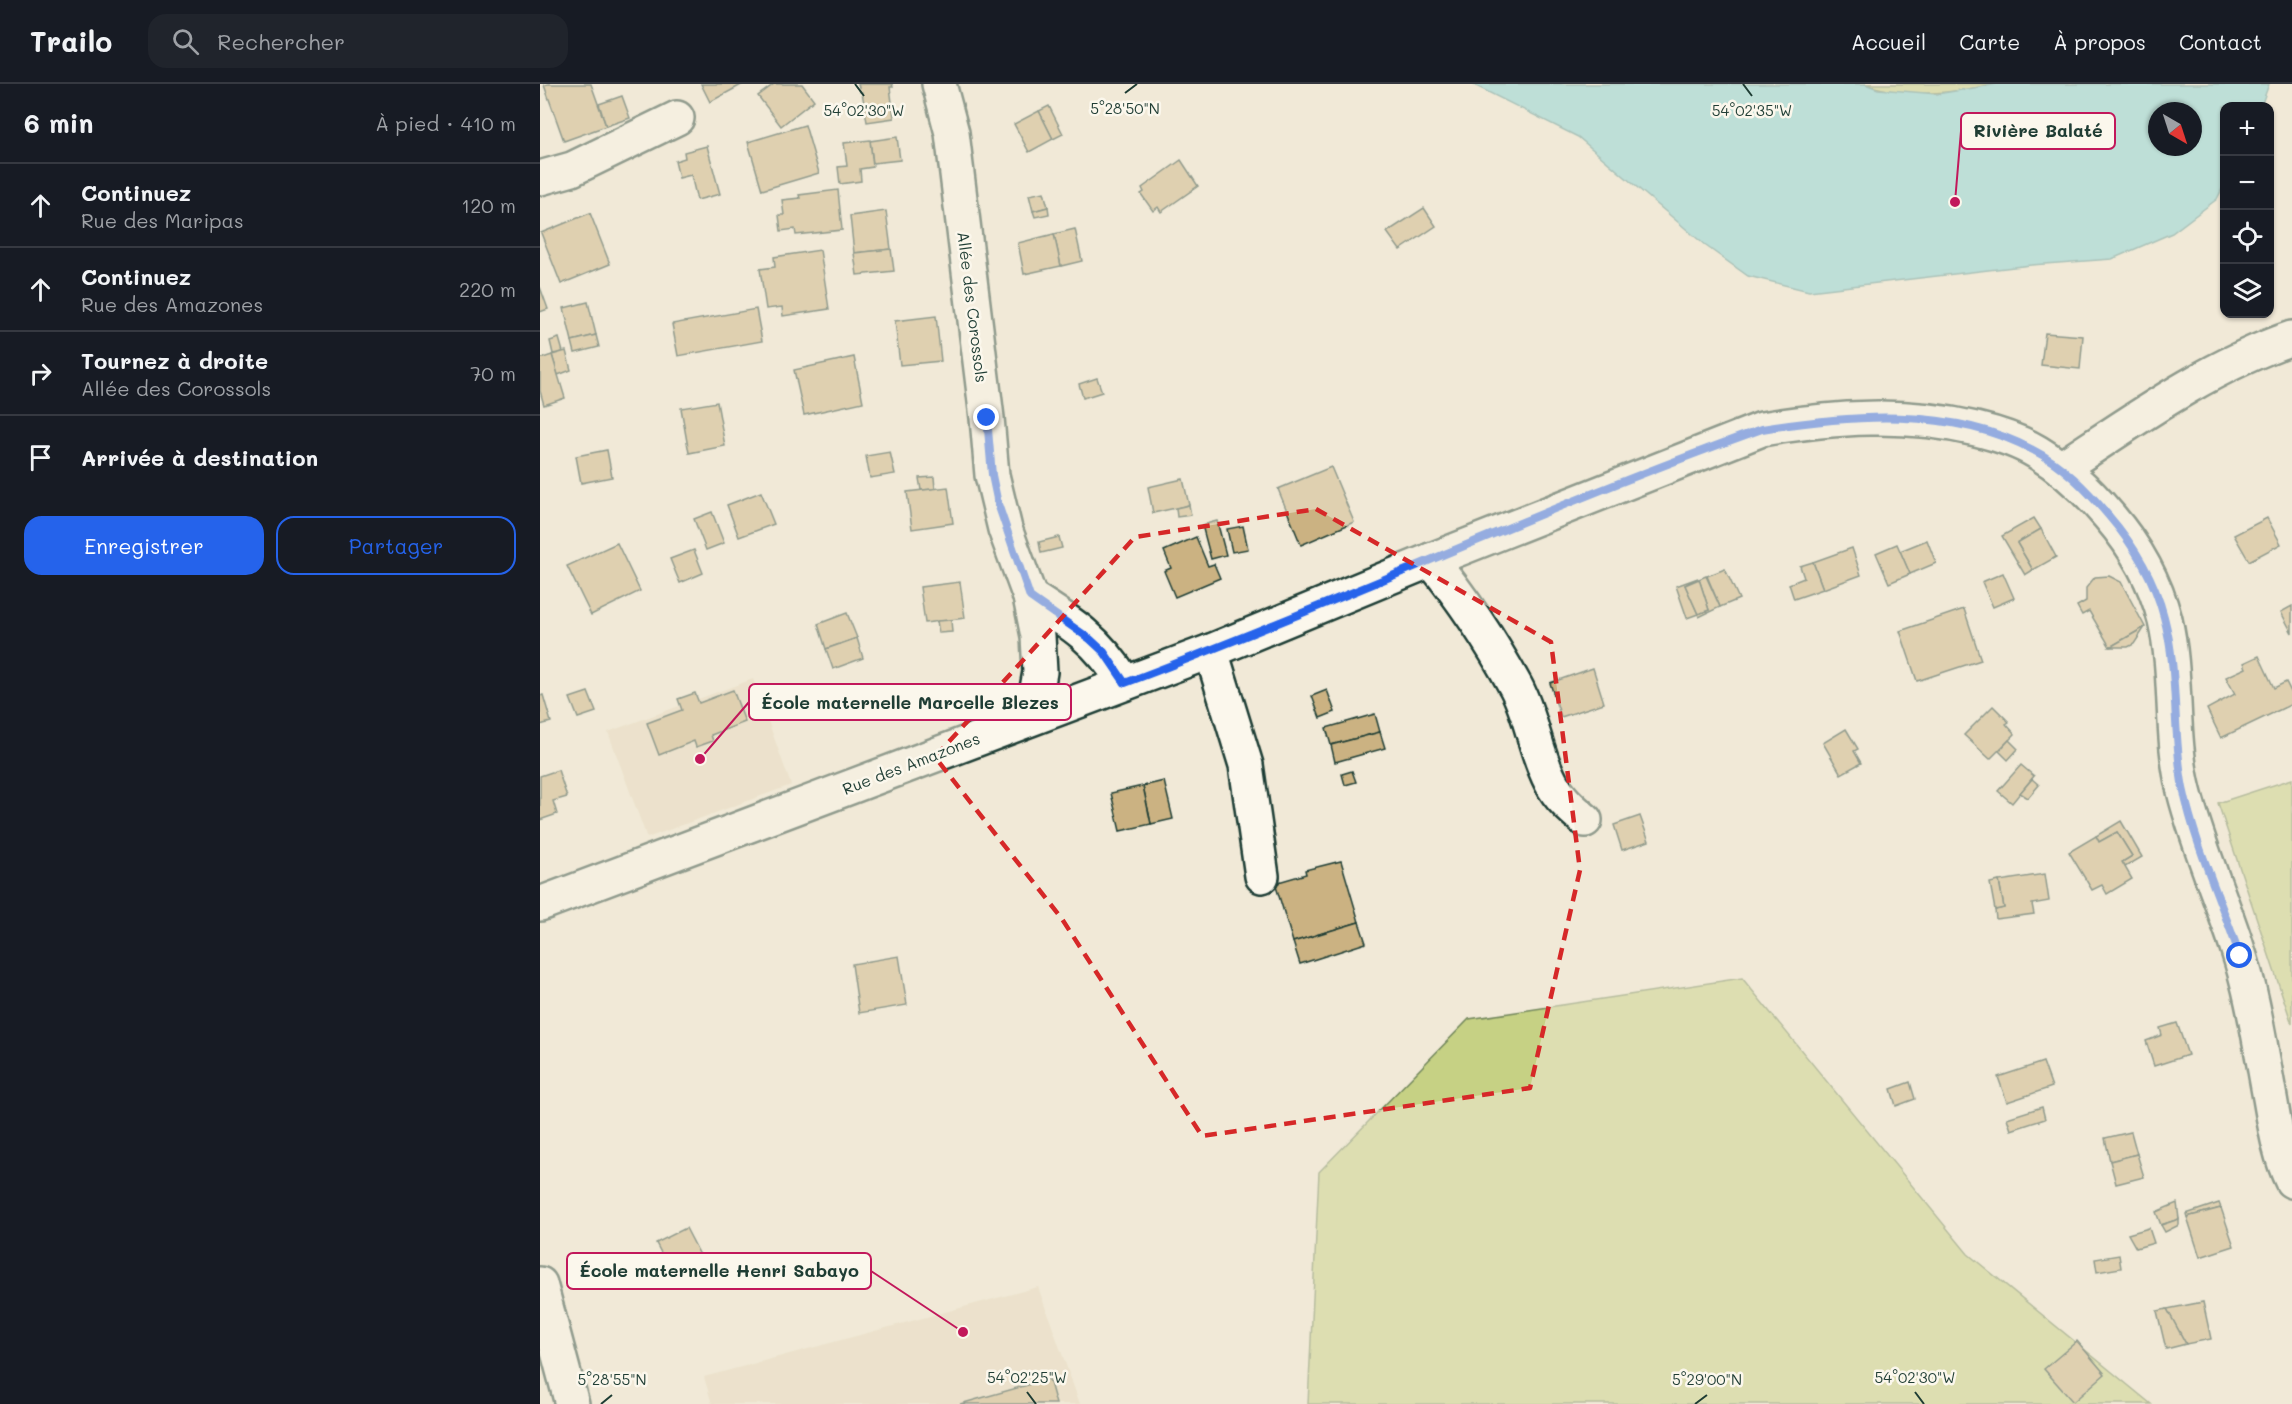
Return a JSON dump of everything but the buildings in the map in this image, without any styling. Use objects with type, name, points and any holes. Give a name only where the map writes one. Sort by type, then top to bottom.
[{"type":"street","name":"Allée des Corossols","points":[[939,84],[952,133],[992,475],[1005,529],[1030,597],[1038,636],[1040,672],[1037,689],[1032,702],[1019,722]]},
{"type":"street","points":[[540,178],[572,169],[677,118]]},
{"type":"street","points":[[2061,468],[2199,380],[2274,344],[2292,338]]},
{"type":"street","name":"Rue des Amazones","points":[[540,904],[1211,651],[1431,560],[1762,429],[1855,418],[1921,419],[1958,425],[2016,441],[2035,450],[2061,468],[2091,494],[2116,524],[2139,556],[2156,588],[2171,649],[2179,755],[2184,789],[2195,830],[2240,956],[2259,1034],[2277,1140],[2286,1170],[2292,1181]]},
{"type":"street","points":[[1431,560],[1449,582],[1517,688],[1531,720],[1551,782],[1569,807],[1585,820]]},
{"type":"street","points":[[1030,597],[1090,639],[1104,652],[1125,683]]},
{"type":"street","points":[[1211,651],[1246,765],[1262,876]]},
{"type":"street","points":[[540,1284],[572,1404]]},
{"type":"highlighted area","points":[[1316,509],[1551,642],[1580,870],[1530,1088],[1202,1136],[1062,919],[935,757],[1135,537]]},
{"type":"shaded area","points":[[753,679],[791,785],[647,838],[608,732]]},
{"type":"shaded area","points":[[1038,1287],[1080,1404],[712,1404],[704,1377]]},
{"type":"green space","points":[[1865,84],[1998,84],[1948,92],[1915,93],[1898,92]]},
{"type":"green space","points":[[2292,779],[2292,1024],[2218,803]]},
{"type":"green space","points":[[1742,978],[1968,1254],[2151,1404],[1308,1404],[1319,1172],[1469,1019]]},
{"type":"water","points":[[1472,84],[1865,84],[1878,89],[1937,94],[1998,84],[2269,84],[2262,102],[2220,102],[2220,193],[2217,199],[2172,233],[2112,259],[2031,265],[1809,291],[1748,276],[1706,246],[1578,137]]},
{"type":"place","name":"Rivière Balaté","points":[[1955,202]]},
{"type":"place","name":"École maternelle Marcelle Blezes","points":[[700,759]]},
{"type":"place","name":"École maternelle Henri Sabayo","points":[[963,1332]]},
{"type":"route","points":[[987,418],[992,475],[998,504],[1030,597],[1090,639],[1104,652],[1125,683],[1211,651],[1431,560],[1762,429],[1855,418],[1921,419],[1958,425],[2016,441],[2035,450],[2061,468],[2091,494],[2139,556],[2156,588],[2171,649],[2179,755],[2184,789],[2195,830],[2240,956]]}]
